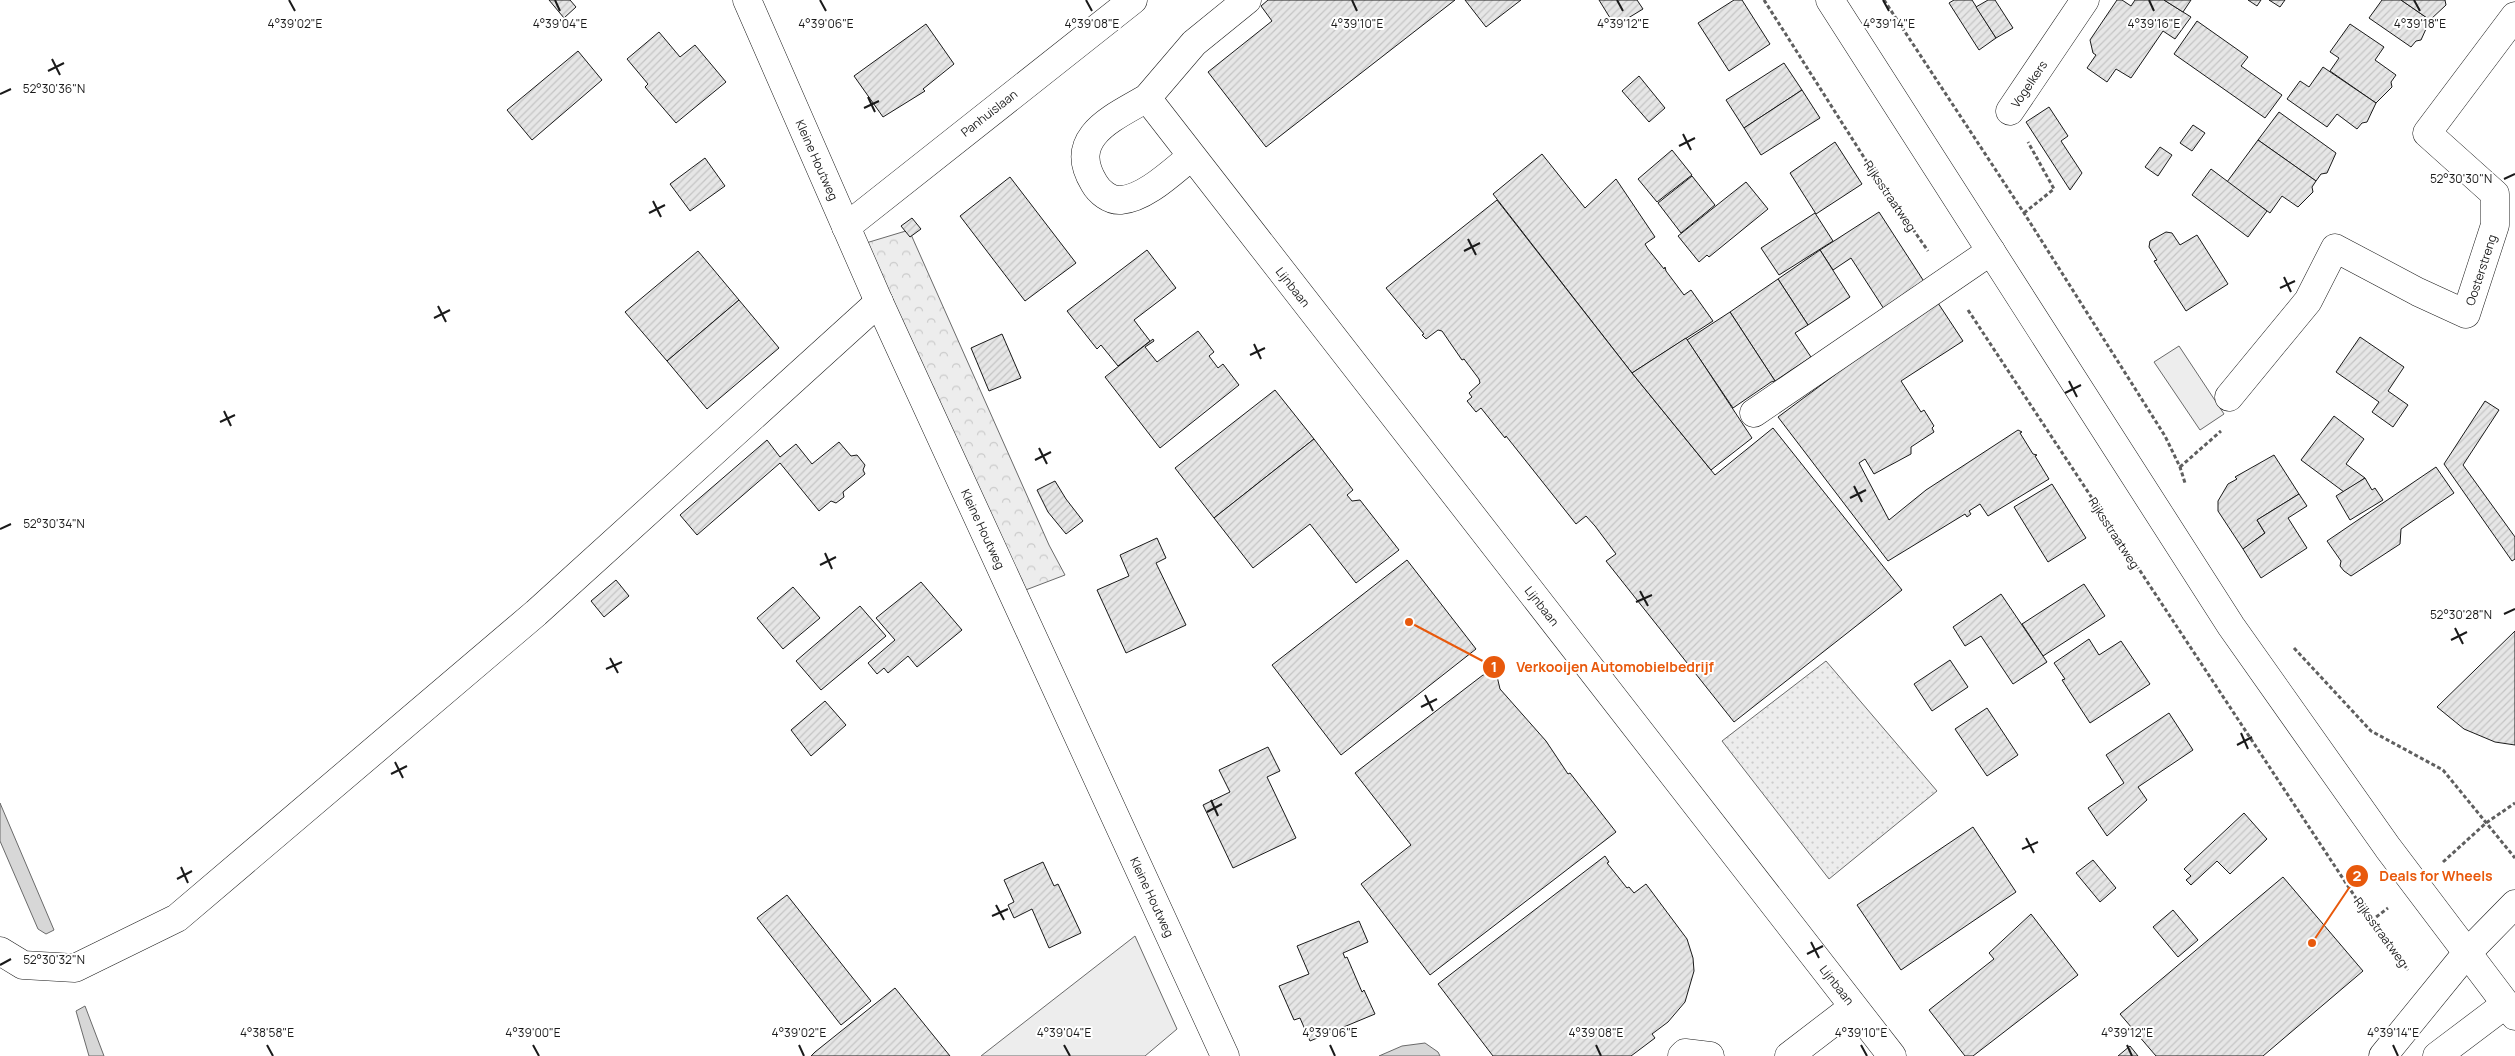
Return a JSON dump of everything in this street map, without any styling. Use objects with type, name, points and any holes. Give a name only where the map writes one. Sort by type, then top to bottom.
[{"type":"street","name":"Kleine Houtweg","points":[[747,0],[879,302],[1225,1056]]},
{"type":"street","name":"Panhuislaan","points":[[846,227],[1133,0]]},
{"type":"street","points":[[1192,156],[1149,190],[1121,200],[1100,193],[1085,169],[1084,149],[1102,125],[1147,98],[1194,43],[1247,0]]},
{"type":"street","points":[[1830,0],[2231,626],[2388,848],[2466,954],[2512,1005],[2437,1056]]},
{"type":"street","name":"Vogelkers","points":[[2010,111],[2086,0]]},
{"type":"street","name":"Oosterstreng","points":[[2229,397],[2308,301],[2335,248],[2418,292],[2466,314],[2495,225],[2495,194],[2427,133],[2515,16]]},
{"type":"street","name":"Lijnbaan","points":[[1147,98],[1892,1056]]},
{"type":"street","points":[[1754,413],[1991,250]]},
{"type":"street","points":[[0,951],[23,964],[75,968],[177,918],[536,613],[879,302]]},
{"type":"street","points":[[2383,1056],[2466,954],[2515,904]]},
{"type":"street","points":[[1789,1056],[1853,1007]]},
{"type":"street","points":[[1682,1056],[1685,1053],[1710,1056]]},
{"type":"path","name":"Rijksstraatweg","points":[[1764,0],[1872,170],[1947,279],[2371,921],[2431,998]]},
{"type":"path","points":[[1884,0],[2024,214],[2165,436],[2180,467],[2186,490]]},
{"type":"path","name":"Vogelkers","points":[[2010,111],[2054,189],[2024,214]]},
{"type":"path","points":[[2288,641],[2371,731],[2443,770],[2515,858]]},
{"type":"path","points":[[2486,823],[2515,803]]},
{"type":"green space","points":[[909,230],[1049,545],[1065,575],[1023,591],[866,243]]},
{"type":"green space","points":[[1826,661],[1937,791],[1829,879],[1722,741]]},
{"type":"shaded area","points":[[2179,346],[2224,414],[2200,430],[2154,362]]},
{"type":"shaded area","points":[[0,803],[54,930],[46,934],[38,929],[0,841]]},
{"type":"shaded area","points":[[1135,936],[1177,1029],[1145,1056],[981,1056]]},
{"type":"shaded area","points":[[85,1006],[104,1056],[89,1056],[76,1011]]},
{"type":"shaded area","points":[[1425,1043],[1438,1052],[1440,1056],[1379,1056],[1402,1046]]},
{"type":"building","points":[[549,0],[570,0],[576,7],[564,18]]},
{"type":"building","points":[[1268,0],[1455,0],[1266,147],[1208,72],[1272,21],[1261,6]]},
{"type":"building","points":[[1465,0],[1521,0],[1486,27]]},
{"type":"building","points":[[1599,0],[1637,0],[1643,9],[1615,26]]},
{"type":"building","points":[[1734,0],[1742,0],[1770,44],[1729,71],[1698,23]]},
{"type":"building","points":[[1954,0],[1972,0],[1996,38],[1979,50],[1949,3]]},
{"type":"building","points":[[1988,0],[1995,0],[2013,28],[1996,38],[1976,7]]},
{"type":"building","points":[[2117,0],[2122,0],[2131,6],[2135,0],[2164,0],[2191,17],[2175,39],[2163,31],[2131,78],[2116,69],[2107,82],[2087,68],[2096,55],[2093,53],[2090,40]]},
{"type":"building","points":[[2164,0],[2191,0],[2183,12]]},
{"type":"building","points":[[2248,0],[2261,0],[2257,6]]},
{"type":"building","points":[[2269,0],[2285,0],[2280,7]]},
{"type":"building","points":[[2382,0],[2401,0],[2430,20],[2421,40],[2416,41],[2411,47],[2369,18]]},
{"type":"building","points":[[2401,0],[2445,0],[2446,5],[2430,20]]},
{"type":"building","points":[[2197,21],[2248,57],[2241,66],[2282,95],[2265,118],[2174,54]]},
{"type":"building","points":[[926,24],[954,64],[923,89],[925,91],[883,117],[854,76]]},
{"type":"building","points":[[2350,24],[2384,47],[2375,60],[2396,75],[2391,82],[2392,87],[2376,103],[2330,71],[2339,58],[2330,52]]},
{"type":"building","points":[[659,32],[680,57],[695,45],[726,82],[676,123],[645,87],[648,84],[627,59]]},
{"type":"building","points":[[578,51],[602,80],[532,140],[507,110]]},
{"type":"building","points":[[1784,63],[1802,90],[1744,128],[1726,100]]},
{"type":"building","points":[[2323,67],[2376,103],[2367,122],[2362,123],[2357,129],[2337,114],[2327,127],[2287,99],[2300,81],[2309,87]]},
{"type":"building","points":[[1639,76],[1665,108],[1649,122],[1622,91]]},
{"type":"building","points":[[1802,90],[1820,118],[1761,155],[1744,128]]},
{"type":"building","points":[[2049,107],[2068,136],[2061,141],[2082,173],[2070,190],[2026,122]]},
{"type":"building","points":[[2279,112],[2336,153],[2327,173],[2321,174],[2316,181],[2258,140]]},
{"type":"building","points":[[2193,125],[2205,133],[2192,151],[2180,143]]},
{"type":"building","points":[[2258,140],[2316,181],[2312,187],[2313,192],[2298,207],[2282,196],[2270,213],[2227,182]]},
{"type":"building","points":[[1835,142],[1862,184],[1816,214],[1790,173]]},
{"type":"building","points":[[2160,147],[2172,155],[2158,176],[2145,167]]},
{"type":"building","points":[[1672,150],[1692,175],[1657,202],[1638,179]]},
{"type":"building","points":[[1542,154],[1585,208],[1616,179],[1655,237],[1645,244],[1648,249],[1664,269],[1665,267],[1684,295],[1691,290],[1713,321],[1632,373],[1493,194]]},
{"type":"building","points":[[705,158],[725,186],[690,211],[670,184]]},
{"type":"building","points":[[2211,169],[2267,211],[2248,237],[2192,195]]},
{"type":"building","points":[[1692,176],[1715,205],[1681,233],[1658,203]]},
{"type":"building","points":[[1010,177],[1076,263],[1025,301],[960,216]]},
{"type":"building","points":[[1746,182],[1768,209],[1709,257],[1707,255],[1699,262],[1678,236]]},
{"type":"building","points":[[1497,200],[1632,373],[1715,475],[1773,428],[1902,590],[1734,722],[1606,561],[1616,554],[1595,526],[1586,516],[1576,524],[1506,436],[1505,438],[1481,408],[1476,412],[1467,401],[1472,397],[1469,393],[1480,383],[1479,379],[1464,359],[1462,360],[1442,331],[1438,330],[1426,339],[1422,335],[1424,334],[1386,288]]},
{"type":"building","points":[[1879,212],[1925,283],[1884,309],[1851,258],[1833,270],[1820,250]]},
{"type":"building","points":[[1815,213],[1833,241],[1779,275],[1761,248]]},
{"type":"building","points":[[912,218],[921,229],[910,237],[901,226]]},
{"type":"building","points":[[2166,232],[2172,233],[2180,245],[2197,235],[2228,284],[2186,311],[2154,261],[2157,260],[2149,247],[2150,241]]},
{"type":"building","points":[[1147,250],[1176,288],[1134,320],[1150,341],[1118,366],[1101,345],[1097,349],[1067,311]]},
{"type":"building","points":[[1820,250],[1850,297],[1808,325],[1778,279]]},
{"type":"building","points":[[698,251],[739,300],[667,361],[625,312]]},
{"type":"building","points":[[1778,279],[1808,325],[1795,333],[1811,357],[1775,381],[1730,312]]},
{"type":"building","points":[[739,300],[779,348],[707,409],[667,361]]},
{"type":"building","points":[[1936,300],[1963,341],[1901,381],[1921,412],[1924,410],[1934,426],[1932,428],[1934,432],[1911,447],[1911,454],[1874,474],[1865,459],[1859,463],[1889,520],[1926,490],[2018,430],[2022,432],[2020,433],[2033,454],[2037,455],[2035,456],[2049,479],[1988,516],[1980,504],[1969,511],[1971,514],[1967,517],[1965,514],[1888,561],[1778,417],[1836,374],[1832,370]]},
{"type":"building","points":[[1730,312],[1775,381],[1733,408],[1687,340]]},
{"type":"building","points":[[1198,331],[1214,352],[1209,356],[1218,368],[1223,364],[1239,385],[1160,448],[1105,377],[1153,339],[1154,341],[1145,347],[1157,362]]},
{"type":"building","points":[[1002,334],[1021,378],[989,391],[971,348]]},
{"type":"building","points":[[2360,337],[2404,367],[2388,391],[2408,405],[2393,427],[2372,412],[2379,402],[2336,372]]},
{"type":"building","points":[[1686,338],[1752,438],[1711,470],[1632,373]]},
{"type":"building","points":[[1275,390],[1314,439],[1214,518],[1175,468]]},
{"type":"building","points":[[2485,401],[2499,410],[2463,465],[2515,537],[2515,559],[2512,561],[2444,464]]},
{"type":"building","points":[[2334,416],[2364,439],[2346,464],[2365,478],[2344,492],[2301,460]]},
{"type":"building","points":[[1314,439],[1353,490],[1347,495],[1352,501],[1360,500],[1399,550],[1356,583],[1310,524],[1253,568],[1214,518]]},
{"type":"building","points":[[767,440],[780,457],[796,444],[812,464],[839,442],[851,456],[857,455],[865,465],[863,470],[865,474],[843,492],[844,497],[836,503],[831,501],[819,511],[780,463],[697,535],[680,515]]},
{"type":"building","points":[[2274,455],[2299,494],[2257,520],[2265,533],[2243,549],[2218,511],[2218,501],[2228,484],[2237,479],[2235,477]]},
{"type":"building","points":[[2436,467],[2454,493],[2401,529],[2400,544],[2351,576],[2344,571],[2340,566],[2341,561],[2327,541]]},
{"type":"building","points":[[2365,478],[2372,490],[2375,488],[2383,500],[2350,520],[2336,496]]},
{"type":"building","points":[[1055,481],[1083,521],[1066,534],[1048,512],[1037,490]]},
{"type":"building","points":[[2052,484],[2086,538],[2048,562],[2014,507]]},
{"type":"building","points":[[2299,494],[2307,506],[2288,518],[2307,548],[2261,578],[2243,549],[2265,533],[2257,520]]},
{"type":"building","points":[[1157,538],[1166,558],[1156,563],[1186,625],[1126,653],[1097,590],[1129,576],[1120,555]]},
{"type":"building","points":[[1407,560],[1476,649],[1341,755],[1272,665]]},
{"type":"building","points":[[616,580],[629,596],[604,617],[591,601]]},
{"type":"building","points":[[921,582],[962,630],[917,667],[908,656],[888,673],[884,668],[877,674],[868,663],[895,640],[876,618]]},
{"type":"building","points":[[2084,584],[2105,616],[2043,656],[2022,624]]},
{"type":"building","points":[[793,587],[820,618],[783,649],[757,618]]},
{"type":"building","points":[[2001,594],[2047,662],[2013,684],[1981,636],[1965,646],[1953,627]]},
{"type":"building","points":[[860,606],[886,636],[821,690],[796,661]]},
{"type":"building","points":[[2515,631],[2515,745],[2495,742],[2464,729],[2437,707]]},
{"type":"building","points":[[2089,639],[2099,655],[2121,641],[2150,684],[2090,723],[2062,680],[2065,679],[2054,663]]},
{"type":"building","points":[[1950,660],[1968,687],[1932,711],[1914,684]]},
{"type":"building","points":[[1496,672],[1500,689],[1546,741],[1568,774],[1570,773],[1616,832],[1430,975],[1361,884],[1411,845],[1355,773],[1483,675]]},
{"type":"building","points":[[825,701],[846,725],[811,756],[791,730]]},
{"type":"building","points":[[1987,708],[2018,755],[1987,776],[1955,729]]},
{"type":"building","points":[[2169,713],[2193,750],[2138,787],[2147,800],[2107,836],[2088,808],[2124,783],[2106,755]]},
{"type":"building","points":[[1268,747],[1280,771],[1267,777],[1296,838],[1233,868],[1203,805],[1230,792],[1219,770]]},
{"type":"building","points":[[2244,813],[2267,839],[2230,874],[2217,861],[2191,885],[2186,880],[2191,876],[2184,869]]},
{"type":"building","points":[[1973,827],[2016,892],[1901,970],[1857,905]]},
{"type":"building","points":[[1605,856],[1609,862],[1607,863],[1627,888],[1629,887],[1634,893],[1646,884],[1687,939],[1693,958],[1694,971],[1685,1002],[1668,1022],[1652,1034],[1655,1038],[1631,1056],[1493,1056],[1438,984]]},
{"type":"building","points":[[2093,860],[2116,888],[2100,902],[2076,873]]},
{"type":"building","points":[[1043,862],[1054,886],[1058,884],[1081,933],[1049,948],[1032,909],[1014,918],[1008,905],[1014,902],[1004,880]]},
{"type":"building","points":[[2283,877],[2363,971],[2263,1056],[2156,1056],[2120,1014]]},
{"type":"building","points":[[787,895],[871,1001],[841,1025],[757,918]]},
{"type":"building","points":[[2173,910],[2198,940],[2178,957],[2153,927]]},
{"type":"building","points":[[2031,914],[2078,975],[1973,1056],[1965,1056],[1929,1010],[1994,959],[1989,953]]},
{"type":"building","points":[[1359,921],[1368,942],[1343,953],[1345,958],[1347,957],[1362,992],[1364,990],[1375,1014],[1310,1041],[1300,1018],[1294,1020],[1279,986],[1309,974],[1297,946]]},
{"type":"building","points":[[895,988],[950,1056],[811,1056],[815,1052]]},
{"type":"building","points":[[2130,1046],[2138,1056],[2118,1056]]},
{"type":"place","name":"Verkooijen Automobielbedrijf","points":[[1409,622]]},
{"type":"place","name":"Deals for Wheels","points":[[2312,943]]}]
